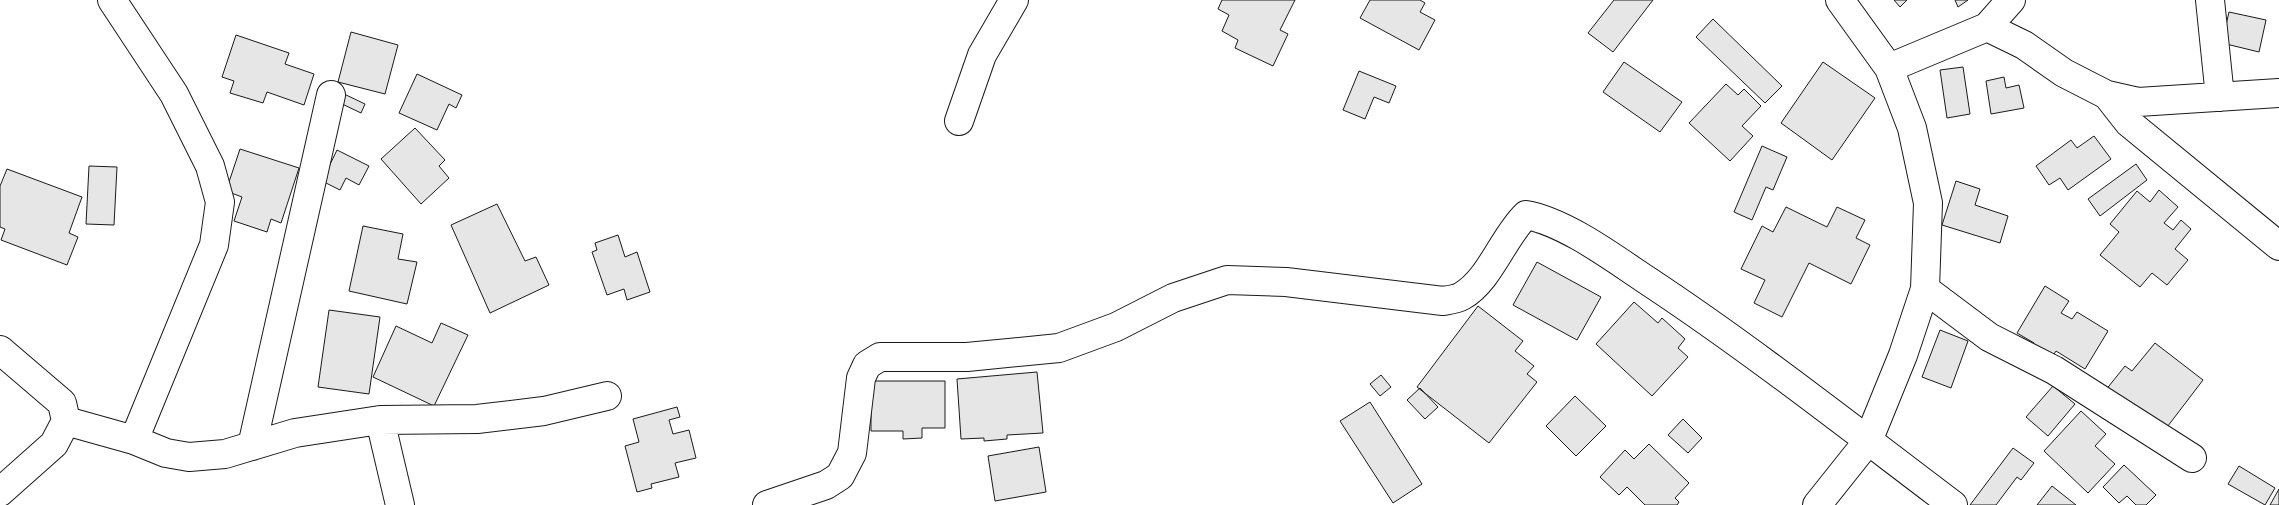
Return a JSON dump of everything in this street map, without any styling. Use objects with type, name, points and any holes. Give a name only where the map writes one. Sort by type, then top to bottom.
[{"type":"street","points":[[112,0],[174,94],[210,166],[220,202],[214,245],[134,440]]},
{"type":"street","points":[[959,122],[982,55],[1014,0]]},
{"type":"street","points":[[1817,505],[1868,441],[1903,355],[1925,289],[1928,202],[1912,128],[1889,68],[1840,0]]},
{"type":"street","points":[[1889,68],[1988,27],[2011,0]]},
{"type":"street","points":[[2210,0],[2220,97]]},
{"type":"street","points":[[1988,27],[2024,45],[2064,72],[2107,95],[2138,102],[2279,93]]},
{"type":"street","points":[[252,446],[331,95]]},
{"type":"street","points":[[2107,95],[2129,123],[2279,246]]},
{"type":"street","points":[[767,505],[826,485],[840,476],[852,453],[861,378],[867,365],[880,357],[967,357],[1059,348],[1116,327],[1173,298],[1227,280],[1286,282],[1443,302],[1462,296],[1480,279],[1514,227],[1526,215],[1544,218],[1609,255],[1710,322],[1953,505]]},
{"type":"street","points":[[1925,289],[1989,337],[2054,370],[2192,458]]},
{"type":"street","points":[[0,350],[62,403],[66,422],[54,444],[0,492]]},
{"type":"street","points":[[66,422],[134,440],[166,453],[189,457],[225,454],[295,433],[380,420],[477,419],[544,411],[607,396]]},
{"type":"street","points":[[380,420],[400,505]]},
{"type":"building","points":[[1222,0],[1295,0],[1280,30],[1288,34],[1273,66],[1235,48],[1238,40],[1222,31],[1229,15],[1218,9]]},
{"type":"building","points":[[1370,0],[1420,0],[1425,3],[1420,12],[1435,20],[1419,50],[1360,18]]},
{"type":"building","points":[[1614,0],[1653,0],[1613,52],[1588,33]]},
{"type":"building","points":[[1894,0],[1907,0],[1900,7]]},
{"type":"building","points":[[1955,0],[1968,0],[1958,7]]},
{"type":"building","points":[[2229,12],[2266,20],[2259,52],[2222,43]]},
{"type":"building","points":[[1713,19],[1782,86],[1765,103],[1696,37]]},
{"type":"building","points":[[351,32],[398,45],[385,94],[338,82]]},
{"type":"building","points":[[236,35],[289,53],[285,64],[314,74],[304,105],[267,92],[263,103],[230,93],[234,81],[222,77]]},
{"type":"building","points":[[1624,62],[1682,102],[1660,132],[1603,92]]},
{"type":"building","points":[[1823,62],[1875,98],[1832,160],[1781,123]]},
{"type":"building","points":[[1963,67],[1970,114],[1947,118],[1940,70]]},
{"type":"building","points":[[1359,71],[1396,86],[1389,103],[1374,97],[1365,119],[1343,110]]},
{"type":"building","points":[[417,74],[462,95],[456,108],[449,104],[437,130],[399,113]]},
{"type":"building","points":[[2004,77],[2006,88],[2019,85],[2024,108],[1991,114],[1986,81]]},
{"type":"building","points":[[1726,84],[1738,95],[1744,89],[1761,106],[1742,126],[1753,136],[1730,161],[1689,123]]},
{"type":"building","points":[[342,93],[365,104],[361,113],[338,102]]},
{"type":"building","points":[[415,128],[445,160],[439,166],[449,178],[421,204],[381,159]]},
{"type":"building","points":[[2094,136],[2111,159],[2068,190],[2060,178],[2049,185],[2036,166],[2071,140],[2077,148]]},
{"type":"building","points":[[1762,146],[1787,157],[1773,190],[1766,187],[1752,220],[1734,212]]},
{"type":"building","points":[[240,149],[299,168],[281,223],[271,219],[267,232],[234,221],[242,197],[226,191]]},
{"type":"building","points":[[337,150],[369,166],[359,185],[346,178],[340,190],[322,181]]},
{"type":"building","points":[[2136,164],[2147,180],[2100,216],[2088,199]]},
{"type":"building","points":[[89,166],[117,167],[114,225],[86,224]]},
{"type":"building","points":[[7,169],[82,197],[69,233],[78,237],[67,265],[1,240],[5,229],[0,227],[0,186]]},
{"type":"building","points":[[1956,181],[1980,189],[1975,205],[2008,216],[2000,243],[1942,225]]},
{"type":"building","points":[[2159,190],[2178,207],[2164,223],[2173,230],[2181,220],[2191,229],[2175,249],[2188,260],[2167,285],[2152,273],[2140,287],[2100,255],[2119,232],[2110,224],[2137,191],[2150,202]]},
{"type":"building","points":[[497,204],[525,261],[536,257],[549,285],[490,313],[451,225]]},
{"type":"building","points":[[1786,207],[1827,227],[1837,207],[1865,220],[1856,238],[1870,245],[1851,284],[1809,263],[1782,317],[1754,303],[1765,280],[1741,269],[1762,226],[1773,232]]},
{"type":"building","points":[[363,226],[403,234],[398,259],[417,262],[407,304],[349,291]]},
{"type":"building","points":[[618,235],[625,257],[637,252],[650,292],[627,300],[624,289],[607,295],[592,252],[597,250],[595,243]]},
{"type":"building","points":[[1537,262],[1601,297],[1577,340],[1513,305]]},
{"type":"building","points":[[2045,286],[2069,301],[2061,313],[2072,319],[2077,312],[2108,331],[2085,369],[2056,351],[2049,362],[2029,350],[2034,343],[2017,333]]},
{"type":"building","points":[[1634,302],[1658,323],[1662,318],[1685,339],[1678,348],[1688,357],[1652,396],[1596,344]]},
{"type":"building","points":[[1478,306],[1523,341],[1515,351],[1534,366],[1527,374],[1537,382],[1489,443],[1417,387]]},
{"type":"building","points":[[329,310],[380,317],[369,394],[318,387]]},
{"type":"building","points":[[441,323],[468,335],[434,406],[373,377],[396,326],[432,343]]},
{"type":"building","points":[[1940,330],[1968,341],[1951,388],[1922,377]]},
{"type":"building","points":[[2155,343],[2203,380],[2161,435],[2105,391],[2125,366],[2132,371]]},
{"type":"building","points":[[1037,372],[1043,433],[1007,435],[1007,439],[984,441],[984,438],[961,439],[957,379]]},
{"type":"building","points":[[1381,375],[1391,387],[1380,396],[1370,384]]},
{"type":"building","points":[[871,381],[945,381],[945,428],[922,428],[922,438],[903,439],[903,431],[871,431]]},
{"type":"building","points":[[2053,386],[2075,404],[2048,436],[2026,417]]},
{"type":"building","points":[[1420,388],[1438,407],[1425,419],[1407,400]]},
{"type":"building","points":[[1575,396],[1606,426],[1576,456],[1546,426]]},
{"type":"building","points":[[1370,402],[1422,484],[1393,503],[1340,421]]},
{"type":"building","points":[[677,407],[680,417],[669,420],[673,434],[689,430],[696,458],[675,463],[679,477],[651,484],[652,488],[637,492],[625,446],[639,442],[633,419]]},
{"type":"building","points":[[2081,411],[2106,434],[2095,446],[2115,464],[2088,493],[2044,451]]},
{"type":"building","points":[[1683,419],[1702,438],[1688,453],[1668,435]]},
{"type":"building","points":[[1649,444],[1689,483],[1675,498],[1679,502],[1677,505],[1645,505],[1627,487],[1619,495],[1600,477],[1625,450],[1634,459]]},
{"type":"building","points":[[1039,447],[1046,492],[995,501],[988,456]]},
{"type":"building","points":[[2013,448],[2034,463],[2021,480],[2017,477],[1996,505],[1970,505]]},
{"type":"building","points":[[2124,465],[2156,495],[2146,505],[2136,505],[2127,496],[2119,503],[2103,487]]},
{"type":"building","points":[[2239,466],[2275,488],[2265,505],[2228,484]]},
{"type":"building","points":[[2052,486],[2076,505],[2037,505]]},
{"type":"building","points":[[2279,489],[2279,505],[2270,505]]}]
